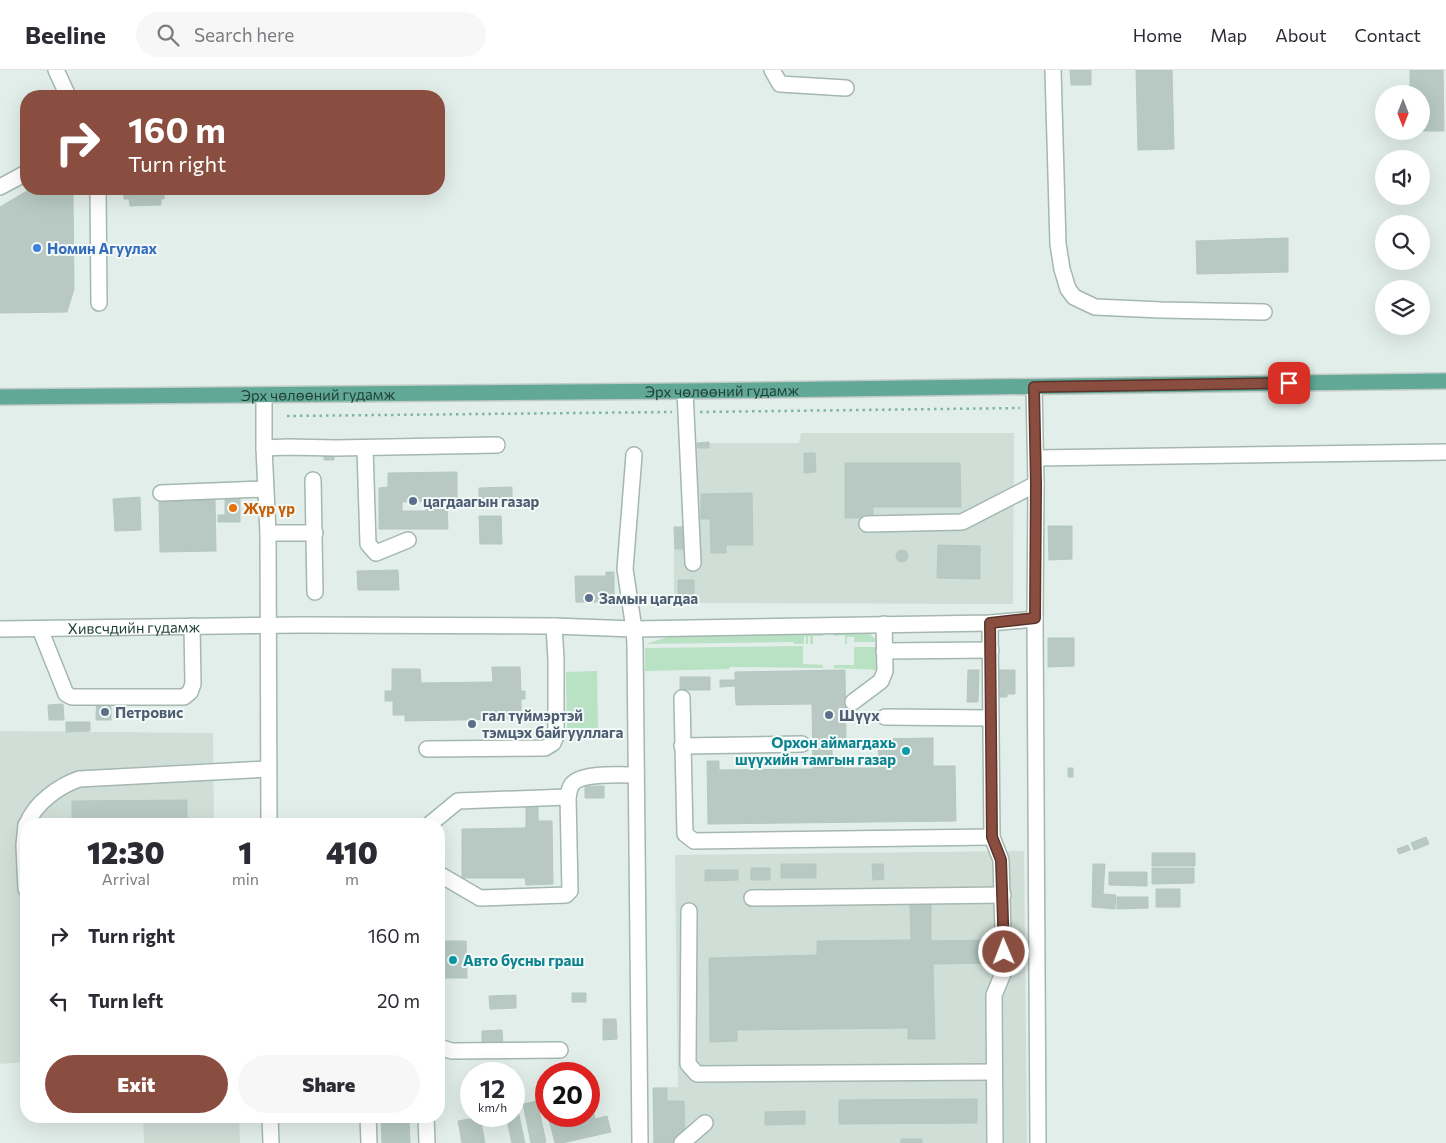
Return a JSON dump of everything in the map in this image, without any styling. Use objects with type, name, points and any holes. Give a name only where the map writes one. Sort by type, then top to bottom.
[{"type":"main road","name":"Эрх чөлөөний гудамж","points":[[0,397],[685,391],[1446,381]]},
{"type":"street","points":[[56,70],[65,90]]},
{"type":"street","points":[[772,70],[780,84],[846,88]]},
{"type":"street","points":[[1053,70],[1058,244],[1068,289],[1074,297],[1095,307],[1264,312]]},
{"type":"street","points":[[0,187],[20,176]]},
{"type":"street","points":[[98,195],[99,302]]},
{"type":"street","points":[[1034,387],[1036,458],[1038,1143]]},
{"type":"street","points":[[685,391],[693,563]]},
{"type":"street","points":[[264,395],[265,489],[268,533],[269,818]]},
{"type":"street","points":[[264,448],[497,445]]},
{"type":"street","points":[[365,448],[368,544],[376,553],[408,540]]},
{"type":"street","points":[[1036,458],[1446,452]]},
{"type":"street","points":[[634,455],[625,570],[634,628],[640,1143]]},
{"type":"street","points":[[313,480],[315,592]]},
{"type":"street","points":[[867,524],[962,522],[1036,484]]},
{"type":"street","points":[[161,493],[265,489]]},
{"type":"street","points":[[268,533],[314,533]]},
{"type":"street","name":"Хивсчдийн гудамж","points":[[0,629],[192,626],[554,626],[634,628],[990,623],[1035,618]]},
{"type":"street","points":[[990,623],[992,837],[1001,860],[1004,971],[994,995],[995,1143]]},
{"type":"street","points":[[854,702],[883,678],[885,671],[884,624]]},
{"type":"street","points":[[40,629],[66,694],[72,697],[184,697],[190,692],[193,684],[192,626]]},
{"type":"street","points":[[427,749],[545,748],[553,743],[556,736],[554,626]]},
{"type":"street","points":[[884,651],[991,650]]},
{"type":"street","points":[[682,698],[685,834],[694,841],[992,837]]},
{"type":"street","points":[[885,718],[991,718]]},
{"type":"street","points":[[682,746],[802,744]]},
{"type":"street","points":[[29,818],[35,808],[68,782],[79,779],[268,769]]},
{"type":"street","points":[[445,878],[480,898],[566,895],[570,891],[568,798],[571,786],[576,780],[590,776],[636,775]]},
{"type":"street","points":[[437,818],[458,801],[568,798]]},
{"type":"street","points":[[752,898],[1003,895]]},
{"type":"street","points":[[688,911],[688,1064],[697,1074],[994,1072]]},
{"type":"street","points":[[445,1049],[452,1051],[560,1050]]},
{"type":"street","points":[[270,1123],[270,1143]]},
{"type":"street","points":[[368,1123],[369,1143]]},
{"type":"street","points":[[426,1123],[427,1143]]},
{"type":"street","points":[[682,1143],[706,1123]]},
{"type":"path","points":[[287,416],[1034,408]]},
{"type":"shaded area","points":[[801,433],[1014,433],[1013,604],[674,603],[674,527],[682,527],[681,443],[799,443]]},
{"type":"shaded area","points":[[0,731],[213,733],[214,818],[20,818],[20,1062],[0,1064]]},
{"type":"shaded area","points":[[1024,851],[1027,1143],[651,1143],[654,1142],[653,1088],[678,1087],[675,855]]},
{"type":"shaded area","points":[[143,1123],[239,1123],[240,1143],[144,1143]]},
{"type":"green space","points":[[823,634],[823,636],[813,636],[813,644],[810,644],[810,636],[808,637],[808,644],[806,644],[806,637],[804,636],[804,644],[794,644],[793,642],[646,644],[671,636]]},
{"type":"green space","points":[[834,634],[870,634],[878,642],[854,642],[854,637],[847,637],[847,644],[845,644],[845,635],[834,636]]},
{"type":"green space","points":[[803,646],[803,664],[823,665],[823,668],[730,667],[729,669],[645,671],[645,648]]},
{"type":"green space","points":[[854,647],[880,647],[880,670],[834,668],[834,665],[854,665]]},
{"type":"green space","points":[[597,671],[598,730],[567,730],[566,672]]},
{"type":"building","points":[[1070,70],[1091,70],[1091,85],[1071,85]]},
{"type":"building","points":[[1136,70],[1172,70],[1174,149],[1138,150]]},
{"type":"building","points":[[1410,70],[1443,70],[1444,131],[1430,131],[1430,85],[1410,85]]},
{"type":"building","name":"Номин Агуулах","points":[[20,195],[73,195],[74,289],[67,312],[0,313],[0,207]]},
{"type":"building","points":[[124,195],[164,195],[164,199],[161,199],[161,205],[130,206],[129,199],[124,199]]},
{"type":"building","points":[[1288,238],[1288,272],[1197,274],[1196,241]]},
{"type":"building","points":[[709,442],[709,448],[698,448],[697,443]]},
{"type":"building","points":[[804,453],[815,453],[816,472],[804,473]]},
{"type":"building","points":[[324,454],[334,454],[334,460],[324,460]]},
{"type":"building","points":[[845,463],[960,463],[961,507],[873,507],[873,518],[845,518]]},
{"type":"building","name":"цагдаагын газар","points":[[457,472],[457,501],[447,501],[448,529],[379,529],[379,488],[388,487],[388,473]],"holes":[[[426,501],[426,511],[402,511],[402,502]]]},
{"type":"building","points":[[512,487],[512,498],[479,498],[479,488]]},
{"type":"building","points":[[752,493],[753,545],[726,545],[726,553],[711,553],[710,519],[701,519],[701,494]]},
{"type":"building","points":[[240,495],[240,522],[218,522],[218,515],[225,515],[225,499],[233,499],[233,496]]},
{"type":"building","points":[[140,497],[141,530],[115,531],[113,499]]},
{"type":"building","points":[[215,499],[216,551],[160,552],[159,500]]},
{"type":"building","points":[[479,516],[501,516],[502,544],[480,544]]},
{"type":"building","points":[[1048,526],[1072,526],[1072,559],[1049,560]]},
{"type":"building","points":[[674,527],[688,527],[689,549],[675,549]]},
{"type":"building","points":[[938,545],[980,546],[980,579],[937,578]]},
{"type":"building","points":[[900,550],[904,550],[908,556],[904,562],[900,562],[896,558],[896,554]]},
{"type":"building","points":[[398,570],[399,590],[358,590],[357,571]]},
{"type":"building","points":[[606,572],[614,572],[614,602],[576,602],[575,576],[606,576]]},
{"type":"building","points":[[678,580],[694,580],[694,594],[678,595]]},
{"type":"building","points":[[1048,638],[1074,638],[1074,666],[1048,667]]},
{"type":"building","points":[[492,667],[520,667],[521,691],[525,691],[525,699],[521,699],[521,714],[507,714],[507,719],[405,721],[405,715],[393,715],[393,701],[385,701],[385,691],[392,691],[392,669],[420,669],[421,683],[493,682]]},
{"type":"building","name":"Орхон аймагдахь шүүхийн тамгын газар","points":[[845,670],[846,742],[832,742],[832,763],[843,763],[843,768],[879,768],[878,739],[933,738],[933,766],[955,766],[956,821],[708,824],[707,761],[719,761],[719,770],[813,769],[812,704],[736,705],[735,686],[720,687],[720,680],[735,680],[735,672]]},
{"type":"building","points":[[968,670],[979,670],[978,702],[967,702]]},
{"type":"building","points":[[997,670],[1015,670],[1015,694],[1007,694],[1007,697],[997,697]]},
{"type":"building","points":[[680,677],[710,677],[710,690],[680,690]]},
{"type":"building","points":[[97,690],[111,690],[111,720],[96,720]]},
{"type":"building","points":[[63,704],[64,720],[49,720],[48,705]]},
{"type":"building","points":[[66,722],[90,722],[90,731],[66,732]]},
{"type":"building","points":[[1068,768],[1073,768],[1073,777],[1068,777]]},
{"type":"building","points":[[585,786],[604,786],[604,798],[585,798]]},
{"type":"building","points":[[187,800],[187,818],[72,818],[72,801]]},
{"type":"building","points":[[526,801],[538,801],[538,821],[552,821],[553,884],[526,885],[525,878],[462,878],[462,829],[526,828]]},
{"type":"building","points":[[1426,837],[1429,844],[1414,850],[1411,843]]},
{"type":"building","points":[[1408,845],[1410,850],[1399,854],[1397,849]]},
{"type":"building","points":[[1152,853],[1195,853],[1195,866],[1152,866]]},
{"type":"building","points":[[781,864],[816,864],[816,878],[781,878]]},
{"type":"building","points":[[872,864],[883,864],[884,879],[873,880]]},
{"type":"building","points":[[1093,864],[1105,864],[1103,894],[1116,895],[1115,909],[1092,907]]},
{"type":"building","points":[[751,868],[770,868],[770,880],[751,880]]},
{"type":"building","points":[[1152,868],[1194,868],[1194,883],[1152,884]]},
{"type":"building","points":[[705,870],[738,870],[738,880],[705,881]]},
{"type":"building","points":[[1109,872],[1147,872],[1147,886],[1109,885]]},
{"type":"building","points":[[1156,889],[1180,889],[1180,907],[1156,907]]},
{"type":"building","points":[[1117,897],[1148,897],[1148,908],[1117,909]]},
{"type":"building","points":[[931,903],[931,941],[993,940],[993,963],[933,964],[935,1039],[908,1039],[908,1028],[737,1030],[737,1041],[710,1042],[709,958],[817,955],[817,941],[911,940],[910,904]]},
{"type":"building","name":"Авто бусны граш","points":[[445,941],[466,941],[467,978],[445,978]]},
{"type":"building","points":[[572,993],[586,993],[586,1002],[572,1002]]},
{"type":"building","points":[[516,995],[516,1008],[490,1009],[489,996]]},
{"type":"building","points":[[603,1019],[616,1019],[617,1039],[603,1040]]},
{"type":"building","points":[[502,1030],[503,1045],[482,1045],[482,1031]]},
{"type":"building","points":[[653,1088],[667,1088],[667,1101],[684,1101],[685,1135],[675,1143],[654,1143]]},
{"type":"building","points":[[977,1099],[977,1123],[839,1124],[839,1100]]},
{"type":"building","points":[[535,1101],[535,1127],[543,1127],[546,1142],[531,1143],[525,1114],[525,1104]]},
{"type":"building","points":[[805,1111],[805,1124],[765,1125],[765,1112]]},
{"type":"building","points":[[607,1116],[611,1132],[555,1143],[551,1127],[600,1127],[600,1118]]},
{"type":"building","points":[[458,1121],[460,1121],[460,1127],[482,1127],[485,1143],[462,1143]]},
{"type":"building","points":[[381,1123],[409,1123],[410,1143],[382,1143]]},
{"type":"building","points":[[508,1127],[522,1127],[525,1143],[512,1143]]},
{"type":"building","points":[[901,1139],[922,1139],[922,1143],[901,1143]]},
{"type":"place","name":"Номин Агуулах","points":[[37,248]]},
{"type":"place","name":"цагдаагын газар","points":[[413,501]]},
{"type":"place","name":"Жүр үр","points":[[233,508]]},
{"type":"place","name":"Замын цагдаа","points":[[589,598]]},
{"type":"place","name":"Петровис","points":[[105,712]]},
{"type":"place","name":"Шүүх","points":[[829,715]]},
{"type":"place","name":"гал түймэртэй тэмцэх байгууллага","points":[[472,724]]},
{"type":"place","name":"Орхон аймагдахь шүүхийн тамгын газар","points":[[906,751]]},
{"type":"place","name":"Авто бусны граш","points":[[453,960]]},
{"type":"route","points":[[1004,952],[1001,860],[992,837],[990,623],[1035,618],[1036,484],[1034,387],[1289,383]]}]
